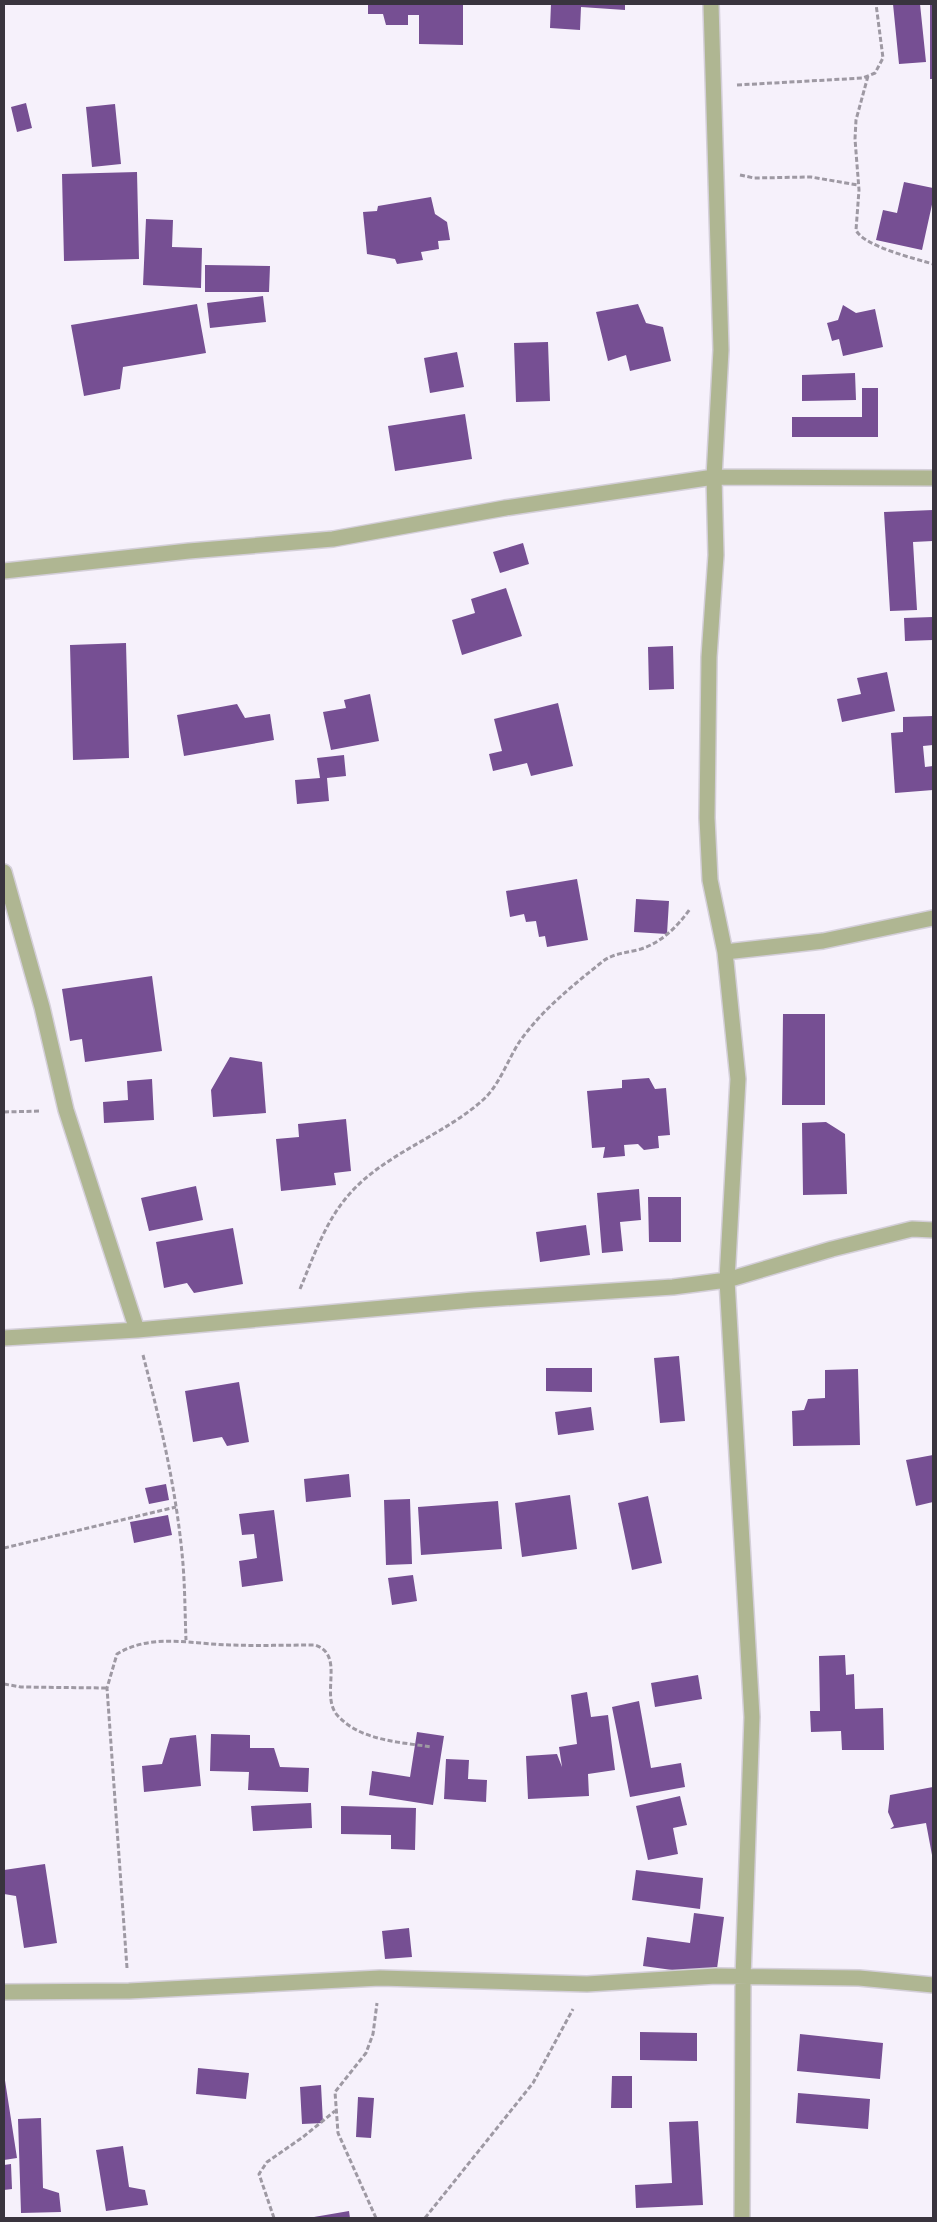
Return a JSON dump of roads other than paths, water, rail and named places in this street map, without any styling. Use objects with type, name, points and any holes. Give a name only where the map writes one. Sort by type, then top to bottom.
[{"type":"street","points":[[711,4],[721,350],[714,477],[716,555],[709,657],[707,818],[710,880],[725,952],[738,1079],[727,1280],[752,1717],[743,1978],[742,2218]]},
{"type":"street","points":[[4,571],[189,551],[333,539],[505,508],[714,477],[933,478]]},
{"type":"street","points":[[4,872],[42,1007],[66,1110],[137,1330]]},
{"type":"street","points":[[725,952],[823,941],[933,918]]},
{"type":"street","points":[[4,1338],[137,1330],[473,1300],[673,1287],[727,1280],[832,1249],[903,1232],[933,1230]]},
{"type":"street","points":[[4,1992],[129,1991],[380,1978],[587,1984],[716,1976],[743,1978],[859,1978],[933,1986]]}]
